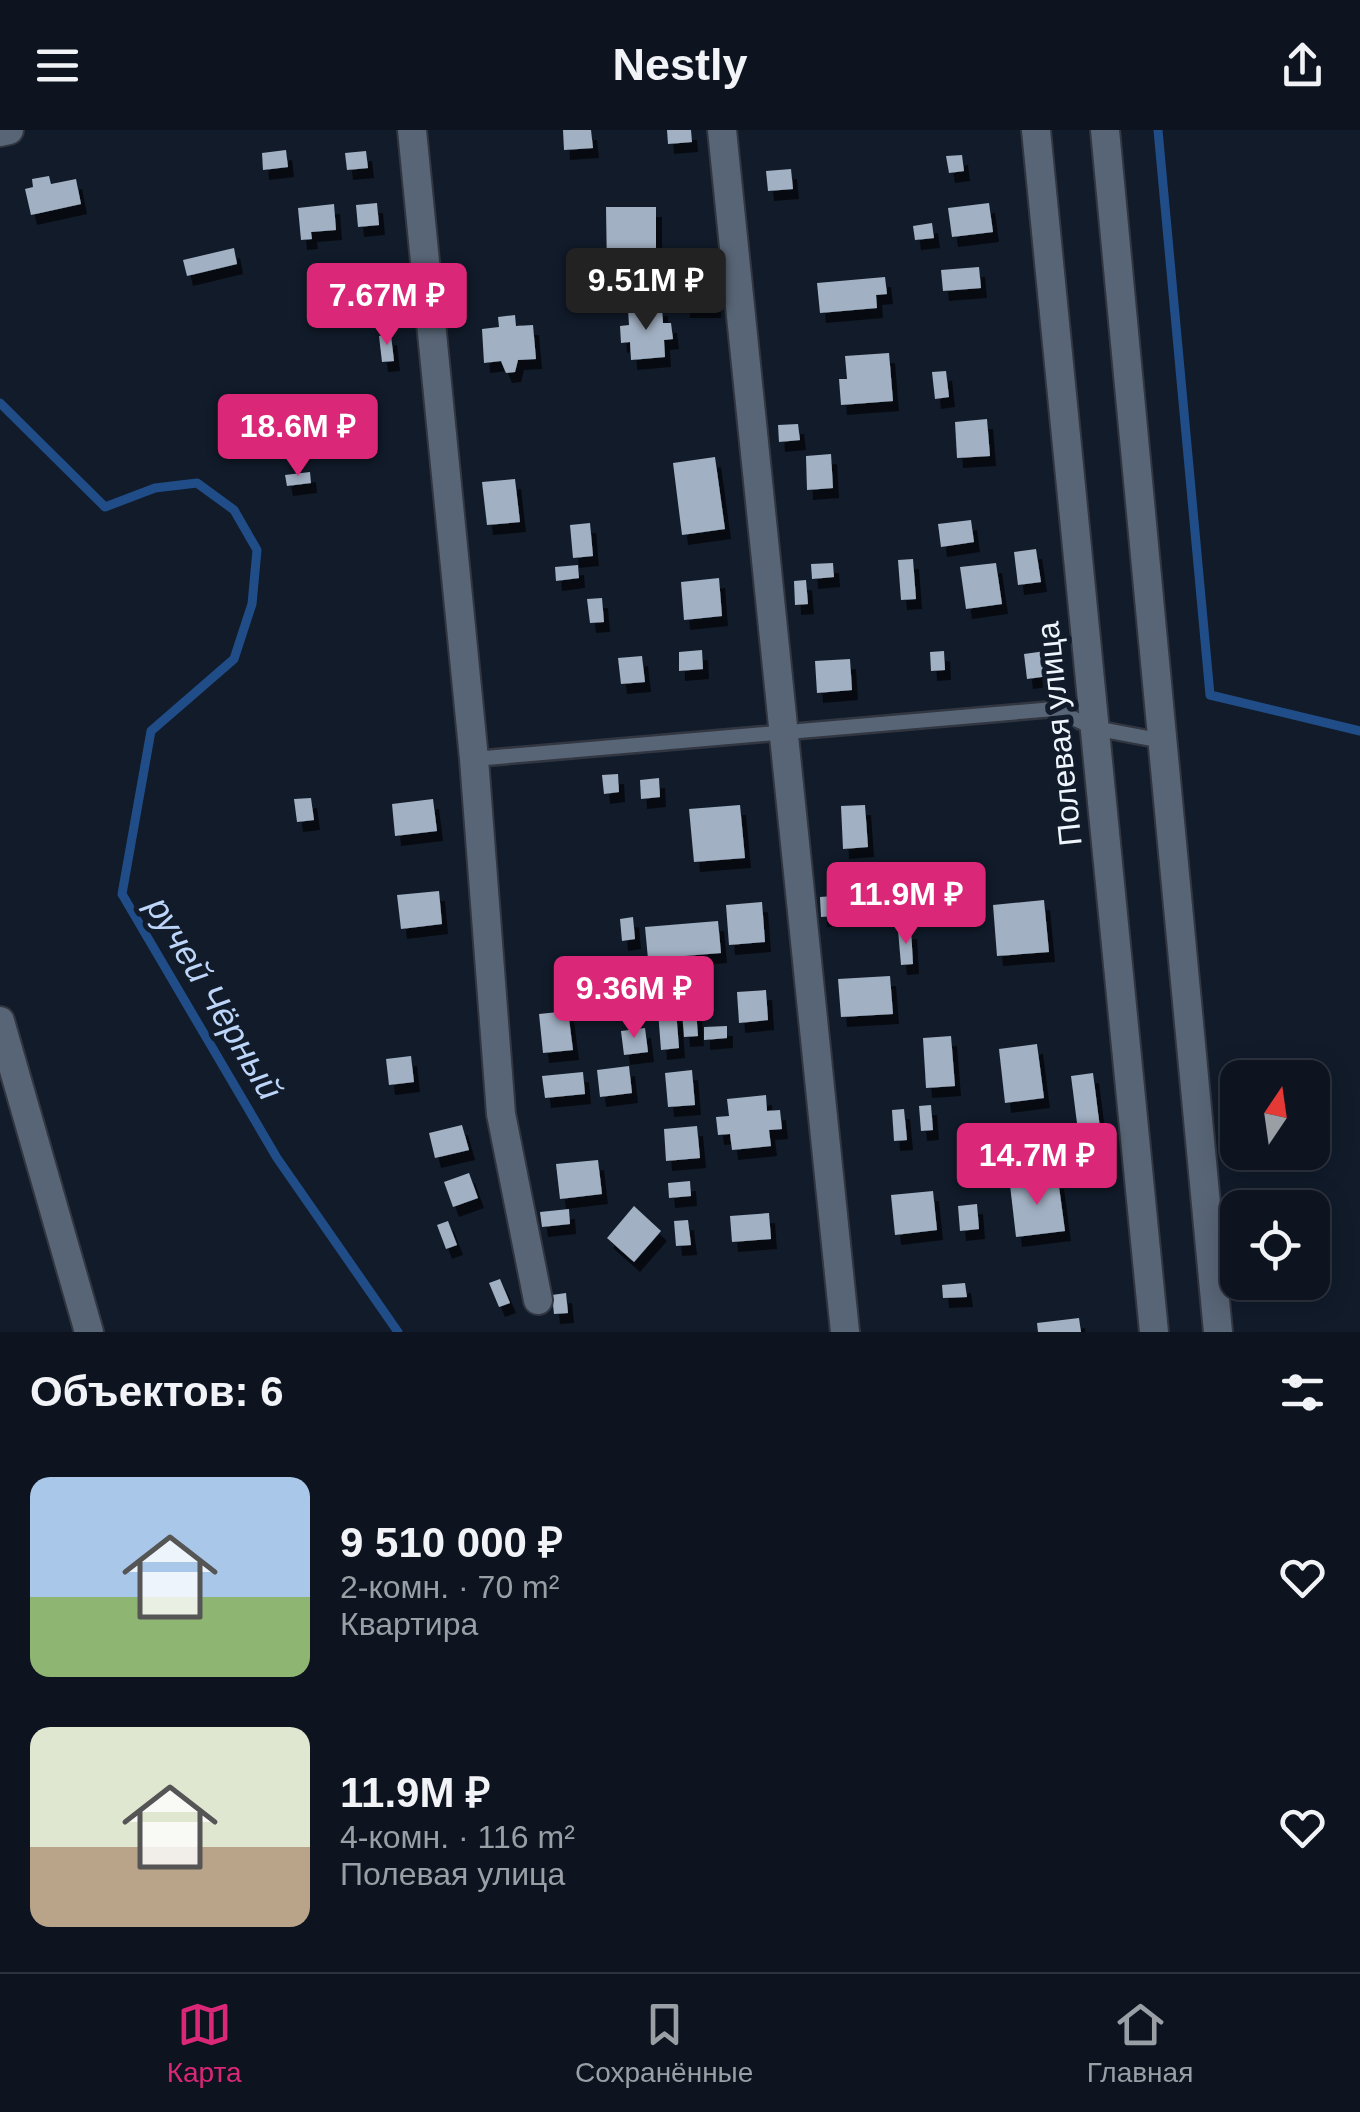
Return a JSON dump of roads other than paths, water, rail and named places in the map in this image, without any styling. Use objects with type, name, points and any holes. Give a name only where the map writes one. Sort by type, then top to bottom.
[{"type":"street","points":[[0,132],[8,130]]},
{"type":"street","points":[[412,130],[474,759],[501,1114],[538,1300]]},
{"type":"street","points":[[722,130],[845,1332]]},
{"type":"street","name":"Полевая улица","points":[[1036,130],[1154,1332]]},
{"type":"street","points":[[1105,130],[1218,1332]]},
{"type":"street","points":[[1,1030],[89,1332]]},
{"type":"lane","points":[[474,759],[1054,709],[1094,728],[1163,741]]},
{"type":"waterway","points":[[1158,130],[1210,695],[1360,731]]},
{"type":"waterway","name":"ручей Чёрный","points":[[0,403],[105,507],[155,488],[197,483],[234,510],[257,550],[252,604],[234,659],[151,731],[122,894],[277,1158],[398,1332]]}]
